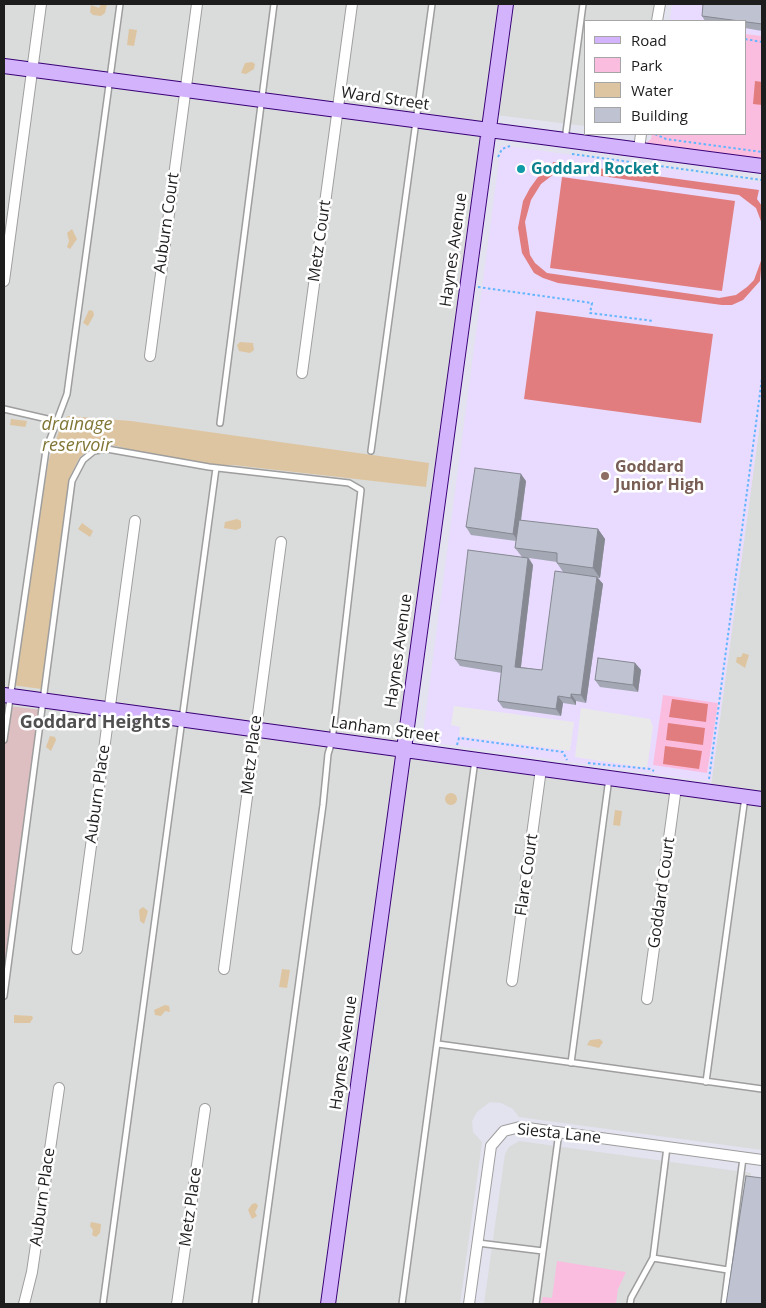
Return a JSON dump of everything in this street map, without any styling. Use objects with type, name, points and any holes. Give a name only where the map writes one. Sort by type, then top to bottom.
[{"type":"street","points":[[4,281],[41,4]]},
{"type":"street","name":"Auburn Court","points":[[150,356],[197,4]]},
{"type":"street","name":"Metz Court","points":[[302,373],[352,4]]},
{"type":"street","name":"Haynes Avenue","points":[[328,1304],[506,4]]},
{"type":"street","points":[[657,20],[660,4]]},
{"type":"street","name":"Ward Street","points":[[4,66],[762,166]]},
{"type":"street","points":[[639,149],[641,135]]},
{"type":"street","name":"Auburn Place","points":[[77,948],[135,521]]},
{"type":"street","name":"Metz Place","points":[[224,969],[281,542]]},
{"type":"street","name":"Lanham Street","points":[[7,695],[762,799]]},
{"type":"street","name":"Flare Court","points":[[512,981],[541,769]]},
{"type":"street","name":"Goddard Court","points":[[647,999],[676,787]]},
{"type":"street","name":"Auburn Place","points":[[24,1304],[32,1272],[58,1088]]},
{"type":"street","name":"Metz Place","points":[[176,1304],[205,1109]]},
{"type":"street","name":"Siesta Lane","points":[[469,1304],[493,1141],[504,1131],[516,1127],[762,1160]]},
{"type":"lane","points":[[4,740],[7,695],[46,450],[67,394],[120,4]]},
{"type":"lane","points":[[220,423],[274,4]]},
{"type":"lane","points":[[371,451],[432,4]]},
{"type":"lane","points":[[565,140],[583,4]]},
{"type":"lane","points":[[4,410],[32,414],[56,421]]},
{"type":"lane","points":[[4,996],[72,481],[83,460],[94,452],[107,449],[216,468],[349,483],[361,490],[332,741],[328,754],[323,805],[255,1304]]},
{"type":"lane","points":[[103,1304],[216,468]]},
{"type":"lane","points":[[402,1304],[475,760]]},
{"type":"lane","points":[[572,1063],[610,778]]},
{"type":"lane","points":[[706,1082],[745,797]]},
{"type":"lane","points":[[438,1044],[762,1089]]},
{"type":"lane","points":[[536,1304],[559,1132]]},
{"type":"lane","points":[[630,1304],[631,1298],[653,1258],[667,1147]]},
{"type":"lane","points":[[724,1304],[743,1158]]},
{"type":"lane","points":[[478,1243],[543,1251]]},
{"type":"lane","points":[[653,1258],[728,1270]]},
{"type":"path","points":[[746,39],[762,42]]},
{"type":"path","points":[[657,135],[666,139],[762,152]]},
{"type":"path","points":[[497,165],[502,149],[510,146]]},
{"type":"path","points":[[569,154],[762,180]]},
{"type":"path","points":[[478,287],[592,303],[590,312],[654,321]]},
{"type":"path","points":[[708,780],[762,378]]},
{"type":"path","points":[[451,745],[458,745],[459,738],[563,752],[567,760],[572,762]]},
{"type":"path","points":[[585,765],[590,761],[650,769],[657,774]]},
{"type":"shaded area","points":[[4,4],[654,4],[651,20],[584,20],[584,126],[496,115],[403,751],[710,794],[762,408],[762,1150],[519,1117],[513,1109],[501,1103],[490,1102],[477,1112],[472,1121],[473,1132],[482,1142],[460,1304],[4,1304]]},
{"type":"shaded area","points":[[672,4],[762,4],[762,36],[746,34],[746,20],[670,20]]},
{"type":"shaded area","points":[[755,81],[762,82],[762,105],[753,104]]},
{"type":"shaded area","name":"Goddard Junior High","points":[[501,145],[762,182],[762,408],[711,782],[422,741]]},
{"type":"shaded area","points":[[553,162],[759,190],[757,199],[762,206],[762,224],[756,208],[739,195],[565,171],[554,174],[541,184],[531,200],[525,222],[530,255],[535,263],[547,273],[719,298],[736,295],[747,287],[754,280],[762,258],[760,281],[743,300],[732,305],[722,305],[558,283],[534,273],[522,253],[518,228],[523,201],[538,177],[552,167]]},
{"type":"shaded area","points":[[562,177],[735,201],[722,291],[550,268]]},
{"type":"shaded area","points":[[536,311],[713,334],[701,423],[524,399]]},
{"type":"shaded area","points":[[672,699],[708,704],[706,722],[669,717]]},
{"type":"shaded area","points":[[8,706],[43,710],[4,996],[4,741]]},
{"type":"shaded area","points":[[454,706],[574,722],[570,751],[459,736],[460,727],[451,725]]},
{"type":"shaded area","points":[[581,708],[650,719],[653,727],[647,768],[575,757]]},
{"type":"shaded area","points":[[668,723],[705,728],[703,745],[666,740]]},
{"type":"shaded area","points":[[665,746],[702,751],[699,769],[663,764]]},
{"type":"shaded area","points":[[519,1141],[751,1173],[733,1304],[484,1304],[505,1154],[509,1147]]},
{"type":"green space","points":[[746,34],[762,36],[762,166],[639,149],[651,139],[652,135],[746,135]]},
{"type":"green space","points":[[663,695],[718,703],[707,773],[653,765]]},
{"type":"green space","points":[[557,1261],[626,1272],[618,1289],[616,1304],[541,1304],[543,1297],[552,1298]]},
{"type":"water","points":[[101,4],[107,4],[105,13],[101,16],[93,15],[90,12],[91,5],[99,8]]},
{"type":"water","points":[[129,29],[137,30],[134,46],[127,45]]},
{"type":"water","points":[[252,62],[255,64],[254,69],[246,74],[241,73],[245,63]]},
{"type":"water","points":[[72,229],[77,239],[70,249],[67,247],[69,241],[67,233]]},
{"type":"water","points":[[89,310],[93,311],[94,315],[88,326],[83,323]]},
{"type":"water","points":[[240,342],[253,343],[254,350],[250,353],[239,351],[237,345]]},
{"type":"water","name":"drainage reservoir","points":[[68,416],[131,421],[429,463],[426,487],[233,465],[199,465],[107,444],[90,448],[79,458],[70,477],[42,689],[11,685],[49,459],[63,420]]},
{"type":"water","points":[[11,419],[27,421],[26,425],[25,427],[10,425]]},
{"type":"water","points":[[237,519],[241,521],[241,528],[236,530],[224,528],[225,522]]},
{"type":"water","points":[[82,523],[93,531],[90,537],[78,529]]},
{"type":"water","points":[[743,653],[749,655],[745,668],[736,662],[737,657],[741,657]]},
{"type":"water","points":[[50,736],[55,737],[56,740],[51,751],[46,747]]},
{"type":"water","points":[[451,793],[457,799],[451,805],[445,799]]},
{"type":"water","points":[[615,810],[622,811],[620,826],[613,825]]},
{"type":"water","points":[[143,907],[148,911],[144,924],[140,921],[139,910]]},
{"type":"water","points":[[282,969],[290,970],[287,988],[279,987]]},
{"type":"water","points":[[165,1005],[169,1006],[170,1012],[165,1011],[161,1016],[155,1015],[154,1010]]},
{"type":"water","points":[[14,1015],[32,1016],[33,1018],[30,1023],[14,1023]]},
{"type":"water","points":[[600,1039],[603,1042],[599,1048],[587,1045],[590,1040]]},
{"type":"water","points":[[256,1203],[258,1206],[255,1212],[257,1216],[252,1219],[248,1210],[252,1204]]},
{"type":"water","points":[[91,1222],[101,1224],[100,1233],[96,1237],[92,1235]]},
{"type":"building","points":[[703,4],[762,4],[762,24],[746,22],[746,20],[702,16]]},
{"type":"building","points":[[475,468],[521,474],[513,534],[466,527]]},
{"type":"building","points":[[519,520],[598,529],[593,568],[557,563],[557,553],[515,548]]},
{"type":"building","points":[[468,550],[528,558],[515,667],[542,670],[555,571],[597,577],[581,695],[571,694],[571,698],[558,696],[556,709],[498,701],[502,666],[455,659]]},
{"type":"building","points":[[598,658],[635,663],[633,685],[595,680]]},
{"type":"building","points":[[746,1176],[762,1178],[762,1304],[726,1304]]},
{"type":"place","name":"Goddard Rocket","points":[[521,169]]},
{"type":"place","name":"Goddard Junior High","points":[[605,476]]},
{"type":"district","name":"Goddard Heights","points":[[95,723]]}]
